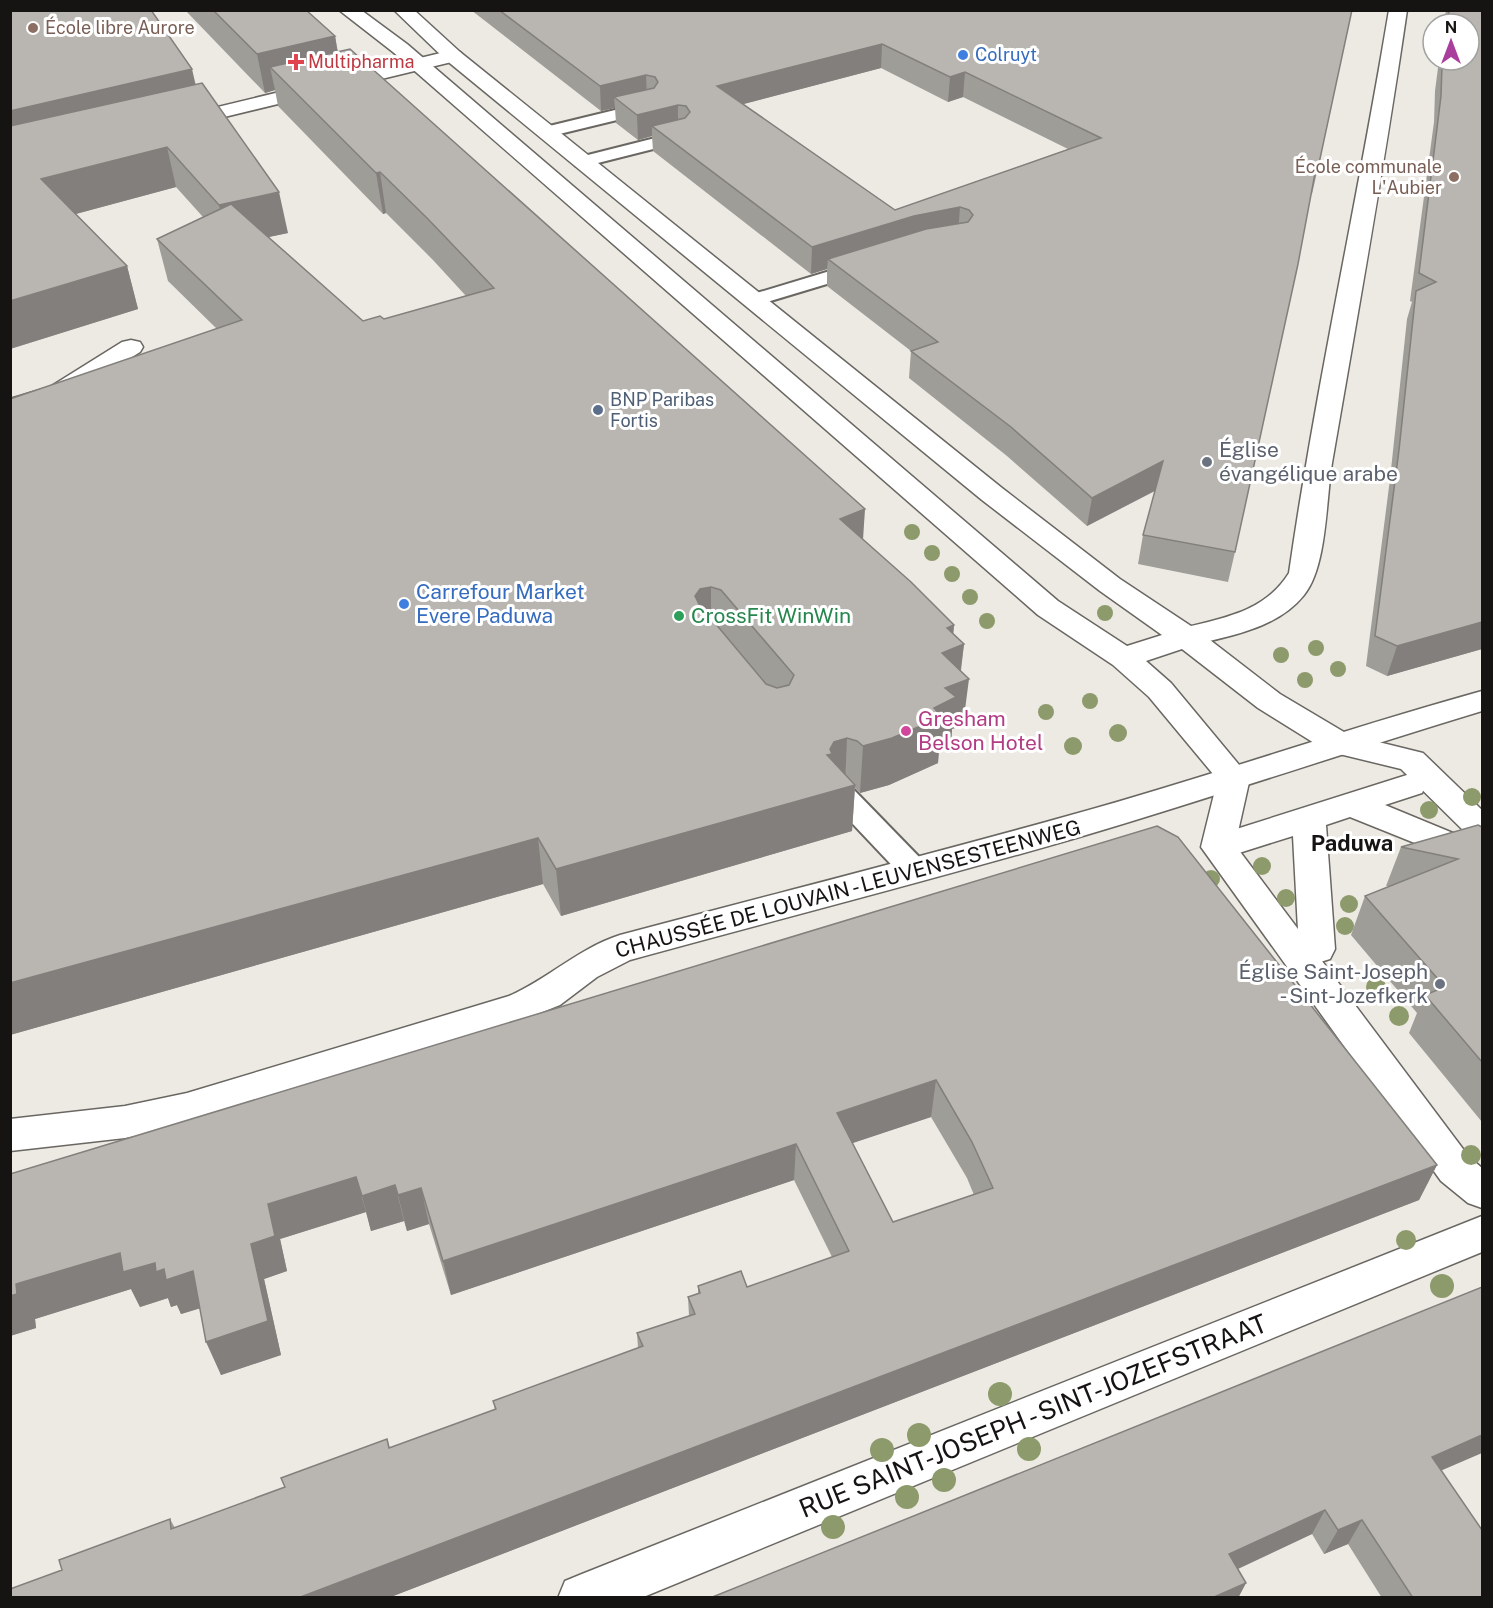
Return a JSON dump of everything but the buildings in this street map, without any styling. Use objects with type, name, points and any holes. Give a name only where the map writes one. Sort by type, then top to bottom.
[{"type":"street","points":[[348,10],[371,25],[418,64],[1048,608],[1124,658],[1160,690],[1234,778],[1218,847],[1455,1169],[1482,1191]]},
{"type":"street","points":[[403,10],[453,56],[582,162],[1037,529],[1110,585],[1186,637],[1269,701],[1338,743],[1412,761],[1482,830]]},
{"type":"street","points":[[1124,658],[1186,637],[1259,617],[1293,590],[1303,573],[1316,478],[1377,147],[1398,10]]},
{"type":"street","points":[[160,126],[453,56]]},
{"type":"street","points":[[720,323],[759,305]]},
{"type":"street","points":[[10,408],[59,392],[131,347]]},
{"type":"street","name":"CHAUSSÉE DE LOUVAIN - LEUVENSESTEENWEG","points":[[10,1135],[125,1122],[187,1109],[520,1007],[547,995],[593,962],[620,949],[1072,827],[1234,778],[1338,743],[1482,701]]},
{"type":"street","points":[[1239,841],[1410,785]]},
{"type":"street","points":[[1350,804],[1482,858]]},
{"type":"street","points":[[1309,818],[1317,949]]},
{"type":"street","name":"RUE SAINT-JOSEPH - SINT-JOZEFSTRAAT","points":[[582,1598],[1482,1234]]},
{"type":"lane","points":[[547,132],[648,107]]},
{"type":"lane","points":[[582,162],[679,137]]},
{"type":"lane","points":[[759,305],[887,259]]},
{"type":"lane","points":[[844,797],[912,869]]},
{"type":"place","name":"École libre Aurore","points":[[33,28]]},
{"type":"place","name":"Colruyt","points":[[963,55]]},
{"type":"place","name":"Multipharma","points":[[296,62]]},
{"type":"place","name":"École communale L'Aubier","points":[[1454,177]]},
{"type":"place","name":"BNP Paribas Fortis","points":[[598,410]]},
{"type":"place","name":"Église évangélique arabe","points":[[1207,462]]},
{"type":"place","name":"Carrefour Market Evere Paduwa","points":[[404,604]]},
{"type":"place","name":"CrossFit WinWin","points":[[679,616]]},
{"type":"place","name":"Gresham Belson Hotel","points":[[906,731]]},
{"type":"place","name":"Église Saint-Joseph - Sint-Jozefkerk","points":[[1440,984]]},
{"type":"district","name":"Paduwa","points":[[1352,843]]}]
